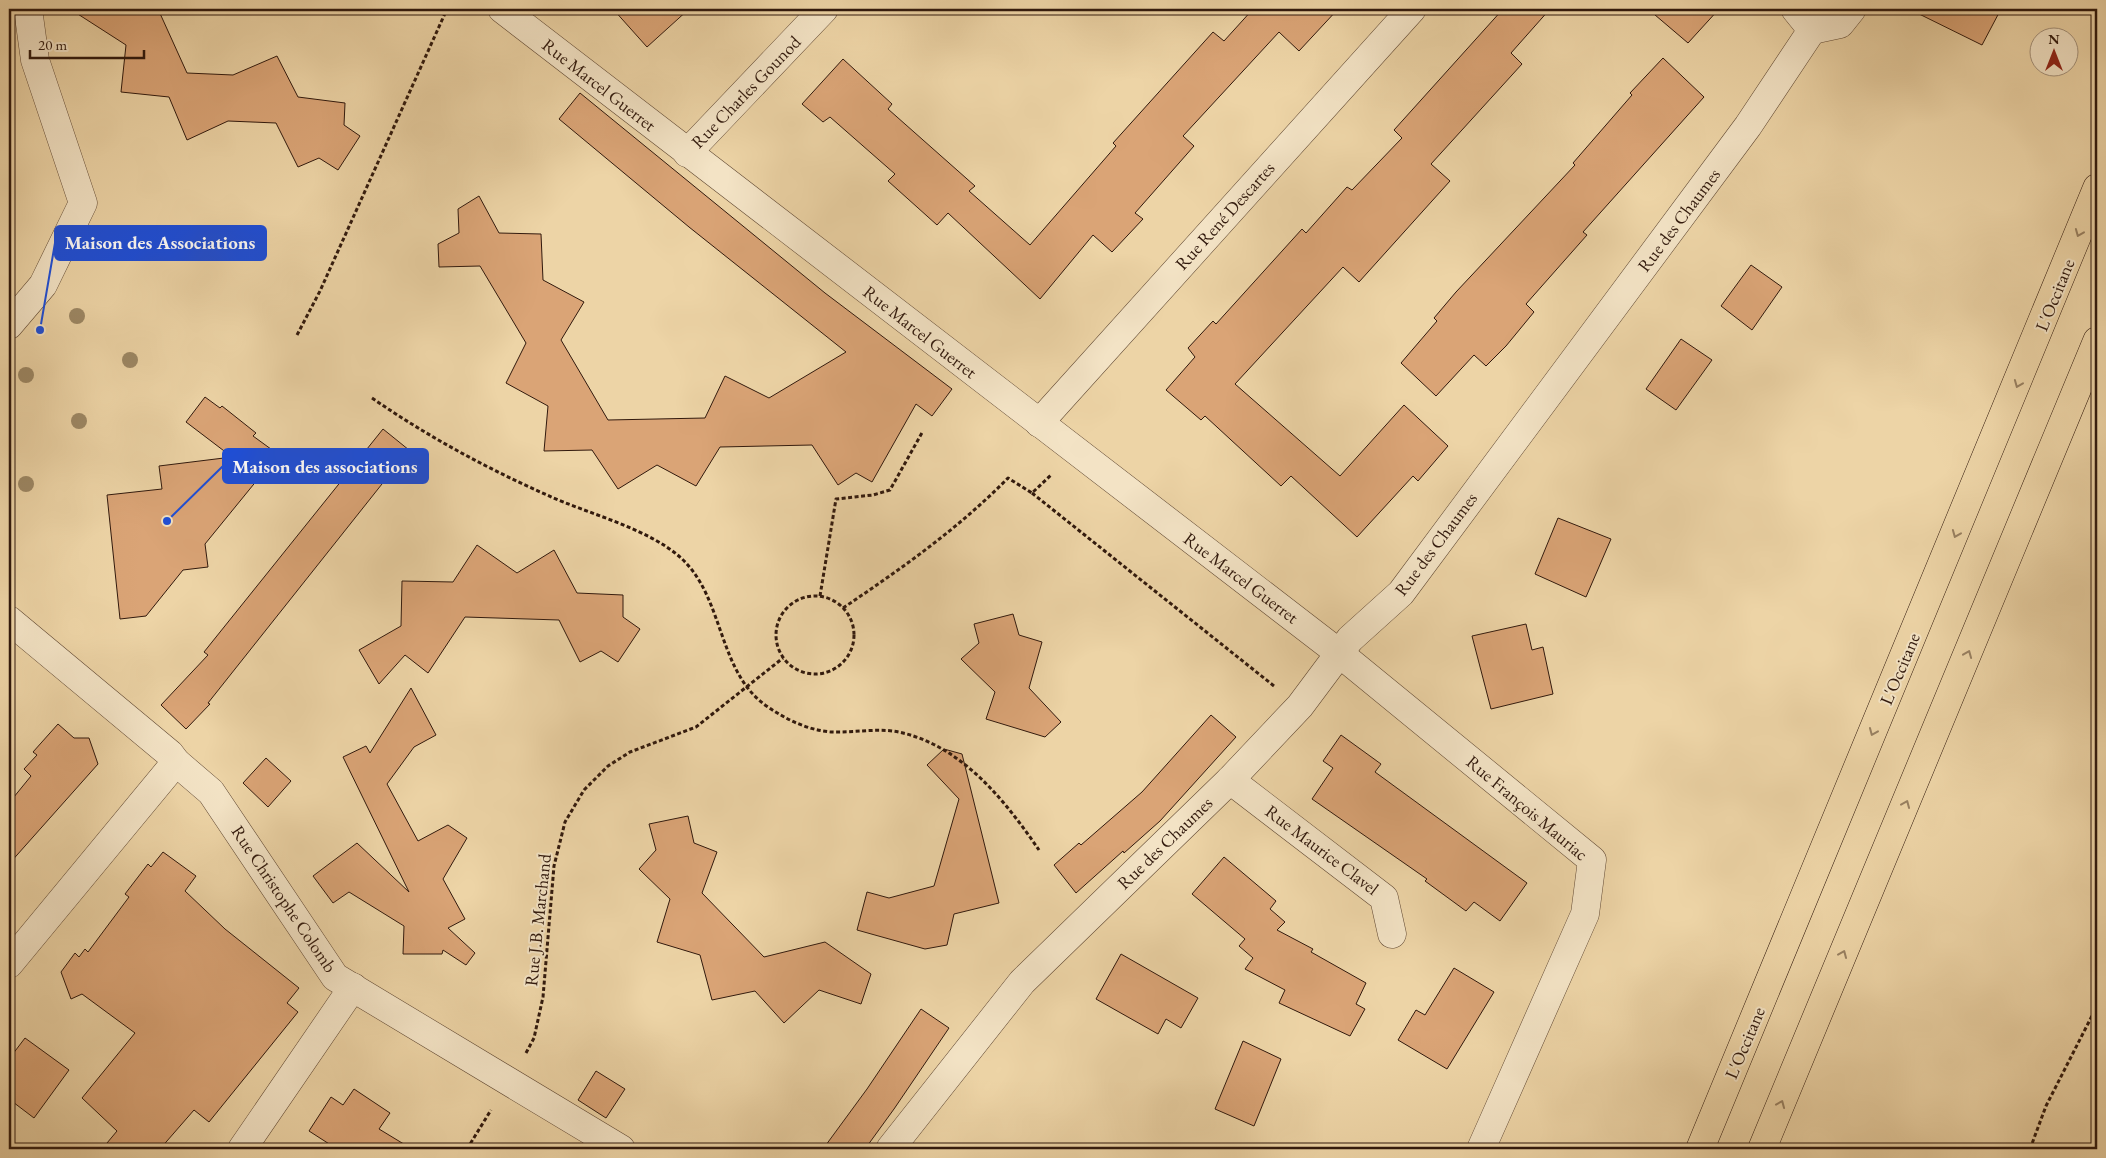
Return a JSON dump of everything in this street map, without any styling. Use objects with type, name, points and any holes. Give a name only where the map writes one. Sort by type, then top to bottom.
[{"type":"highway","name":"L'Occitane","points":[[1700,1149],[2097,188]]},
{"type":"highway","points":[[1762,1149],[2097,341]]},
{"type":"street","points":[[9,325],[43,285],[83,203],[35,60],[28,9]]},
{"type":"street","name":"Rue Marcel Guerret","points":[[502,9],[1339,653]]},
{"type":"street","name":"Rue René Descartes","points":[[1039,423],[1412,9]]},
{"type":"street","points":[[1795,9],[1812,30],[1840,24],[1852,9]]},
{"type":"street","name":"Rue Charles Gounod","points":[[688,153],[811,14]]},
{"type":"street","name":"Rue des Chaumes","points":[[890,1149],[1022,982],[1230,780],[1300,706],[1350,639],[1401,593],[1748,126],[1812,30]]},
{"type":"street","name":"Rue Christophe Colomb","points":[[9,620],[170,754],[176,762],[211,792],[335,976],[621,1149]]},
{"type":"street","name":"Rue François Mauriac","points":[[1339,653],[1592,860],[1585,914],[1481,1149]]},
{"type":"street","points":[[9,964],[176,762]]},
{"type":"street","name":"Rue Maurice Clavel","points":[[1230,780],[1384,898],[1392,934]]},
{"type":"street","points":[[242,1149],[353,987]]},
{"type":"path","points":[[297,335],[320,291],[447,9]]},
{"type":"path","points":[[372,398],[478,463],[548,496],[636,532],[682,559],[699,582],[732,661],[745,686],[767,706],[800,725],[830,732],[868,730],[902,733],[928,742],[960,761],[989,785],[1017,818],[1039,850]]},
{"type":"path","points":[[820,596],[836,499],[873,495],[890,490],[923,431]]},
{"type":"path","points":[[1032,493],[1076,451]]},
{"type":"path","points":[[843,608],[954,527],[984,502],[1008,478],[1032,493],[1300,706]]},
{"type":"path","points":[[820,596],[836,602],[843,608],[853,625],[854,635],[853,645],[844,662],[827,673],[812,674],[798,671],[783,658],[775,640],[778,620],[784,611],[800,599],[820,596]]},
{"type":"path","name":"Rue J.B. Marchand","points":[[467,1149],[534,1038],[543,997],[554,866],[565,822],[584,790],[608,766],[630,752],[696,726],[783,658]]},
{"type":"path","points":[[2030,1149],[2046,1106],[2097,1006]]},
{"type":"building","points":[[70,9],[158,9],[187,73],[233,75],[277,56],[298,97],[345,103],[344,125],[360,136],[338,170],[319,158],[298,167],[276,123],[228,121],[187,140],[169,97],[121,92],[126,45]]},
{"type":"building","points":[[613,9],[689,9],[647,47]]},
{"type":"building","points":[[1253,9],[1338,9],[1299,51],[1279,32],[1183,136],[1194,146],[1135,213],[1143,219],[1112,252],[1093,235],[1040,299],[948,213],[937,225],[888,181],[895,174],[830,117],[823,122],[802,104],[843,59],[892,104],[888,109],[975,186],[969,191],[1030,245],[1116,146],[1113,143],[1213,32],[1224,41]]},
{"type":"building","points":[[1503,9],[1550,9],[1511,53],[1522,64],[1431,164],[1450,181],[1359,282],[1343,267],[1235,384],[1340,476],[1404,405],[1448,446],[1418,481],[1413,476],[1357,537],[1291,476],[1281,486],[1205,416],[1201,420],[1166,390],[1195,357],[1188,348],[1213,321],[1216,324],[1302,229],[1306,233],[1347,187],[1352,190],[1402,138],[1394,130]]},
{"type":"building","points":[[1648,9],[1719,9],[1688,43]]},
{"type":"building","points":[[1909,9],[2001,9],[1982,45]]},
{"type":"building","points":[[1663,58],[1704,97],[1583,232],[1587,235],[1526,304],[1534,312],[1506,346],[1486,366],[1474,355],[1436,396],[1401,363],[1437,321],[1434,318],[1456,292],[1575,165],[1573,163],[1632,95],[1630,93]]},
{"type":"building","points":[[580,93],[825,293],[952,389],[932,416],[916,404],[872,482],[856,473],[838,485],[812,445],[720,447],[696,486],[657,465],[618,489],[592,450],[544,451],[548,406],[506,383],[526,343],[480,266],[439,267],[438,244],[459,233],[458,209],[479,196],[499,233],[541,234],[543,280],[584,302],[561,340],[608,420],[705,418],[725,376],[769,398],[846,352],[689,227],[559,119]]},
{"type":"building","points":[[1751,265],[1782,287],[1752,330],[1721,306]]},
{"type":"building","points":[[1681,339],[1712,360],[1676,410],[1646,389]]},
{"type":"building","points":[[205,397],[220,408],[222,406],[256,433],[253,436],[275,452],[280,452],[205,544],[208,567],[183,570],[146,616],[120,619],[107,495],[162,489],[159,466],[232,457],[186,422]]},
{"type":"building","points":[[383,429],[409,450],[208,703],[210,704],[186,729],[161,705],[208,655],[204,652]]},
{"type":"building","points":[[1558,518],[1611,539],[1586,597],[1535,574]]},
{"type":"building","points":[[477,545],[517,573],[554,550],[577,593],[623,595],[623,617],[640,629],[618,662],[601,651],[580,662],[559,620],[465,617],[428,673],[405,655],[379,684],[359,650],[401,626],[402,581],[453,582]]},
{"type":"building","points":[[1013,614],[1019,635],[1042,642],[1029,688],[1061,722],[1045,737],[986,719],[995,692],[961,659],[979,643],[974,624]]},
{"type":"building","points":[[1526,624],[1532,650],[1543,647],[1553,694],[1491,709],[1472,636]]},
{"type":"building","points":[[411,688],[436,735],[414,747],[387,784],[418,841],[448,825],[467,838],[443,879],[465,919],[448,928],[475,953],[466,965],[443,950],[442,954],[403,954],[404,926],[349,892],[333,903],[313,876],[357,843],[409,892],[343,757],[366,746],[370,753]]},
{"type":"building","points":[[1211,715],[1236,737],[1160,821],[1076,893],[1054,865],[1079,843],[1081,845],[1142,792]]},
{"type":"building","points":[[58,724],[74,738],[89,738],[98,764],[9,864],[9,803],[31,776],[24,769],[37,755],[33,752]]},
{"type":"building","points":[[1341,735],[1381,764],[1375,772],[1527,883],[1500,921],[1474,902],[1466,911],[1425,881],[1427,879],[1312,799],[1333,768],[1323,761]]},
{"type":"building","points":[[944,749],[962,754],[999,903],[954,914],[947,945],[925,949],[857,930],[867,892],[889,898],[934,886],[959,799],[927,765]]},
{"type":"building","points":[[266,758],[291,781],[268,807],[243,783]]},
{"type":"building","points":[[688,816],[694,843],[717,852],[702,893],[764,957],[825,942],[871,974],[861,1004],[819,990],[784,1023],[755,991],[712,1000],[700,955],[657,942],[670,899],[639,869],[656,850],[649,824]]},
{"type":"building","points":[[163,852],[196,876],[185,891],[225,929],[299,988],[287,1003],[298,1012],[209,1122],[194,1110],[160,1149],[102,1149],[117,1131],[82,1098],[135,1033],[82,994],[71,999],[61,972],[75,953],[79,957],[85,949],[88,952],[129,897],[125,894],[148,864],[151,867]]},
{"type":"building","points":[[1224,857],[1276,901],[1270,909],[1285,922],[1277,930],[1313,949],[1311,952],[1366,983],[1356,1004],[1365,1009],[1350,1036],[1279,1003],[1285,990],[1245,969],[1253,958],[1239,946],[1245,939],[1192,894]]},
{"type":"building","points":[[1121,954],[1198,998],[1181,1028],[1166,1019],[1158,1034],[1096,999]]},
{"type":"building","points":[[1454,968],[1494,992],[1447,1069],[1398,1040],[1416,1010],[1425,1015]]},
{"type":"building","points":[[921,1009],[949,1028],[894,1109],[865,1149],[823,1149],[867,1089]]},
{"type":"building","points":[[25,1038],[69,1070],[34,1118],[9,1099],[9,1059]]},
{"type":"building","points":[[1243,1041],[1281,1059],[1254,1126],[1215,1109]]},
{"type":"building","points":[[596,1071],[625,1089],[606,1118],[578,1100]]},
{"type":"building","points":[[354,1089],[390,1113],[379,1129],[412,1149],[337,1149],[309,1131],[331,1097],[343,1105]]},
{"type":"place","name":"Maison des Associations","points":[[40,330]]},
{"type":"place","name":"Maison des associations","points":[[167,521]]}]
